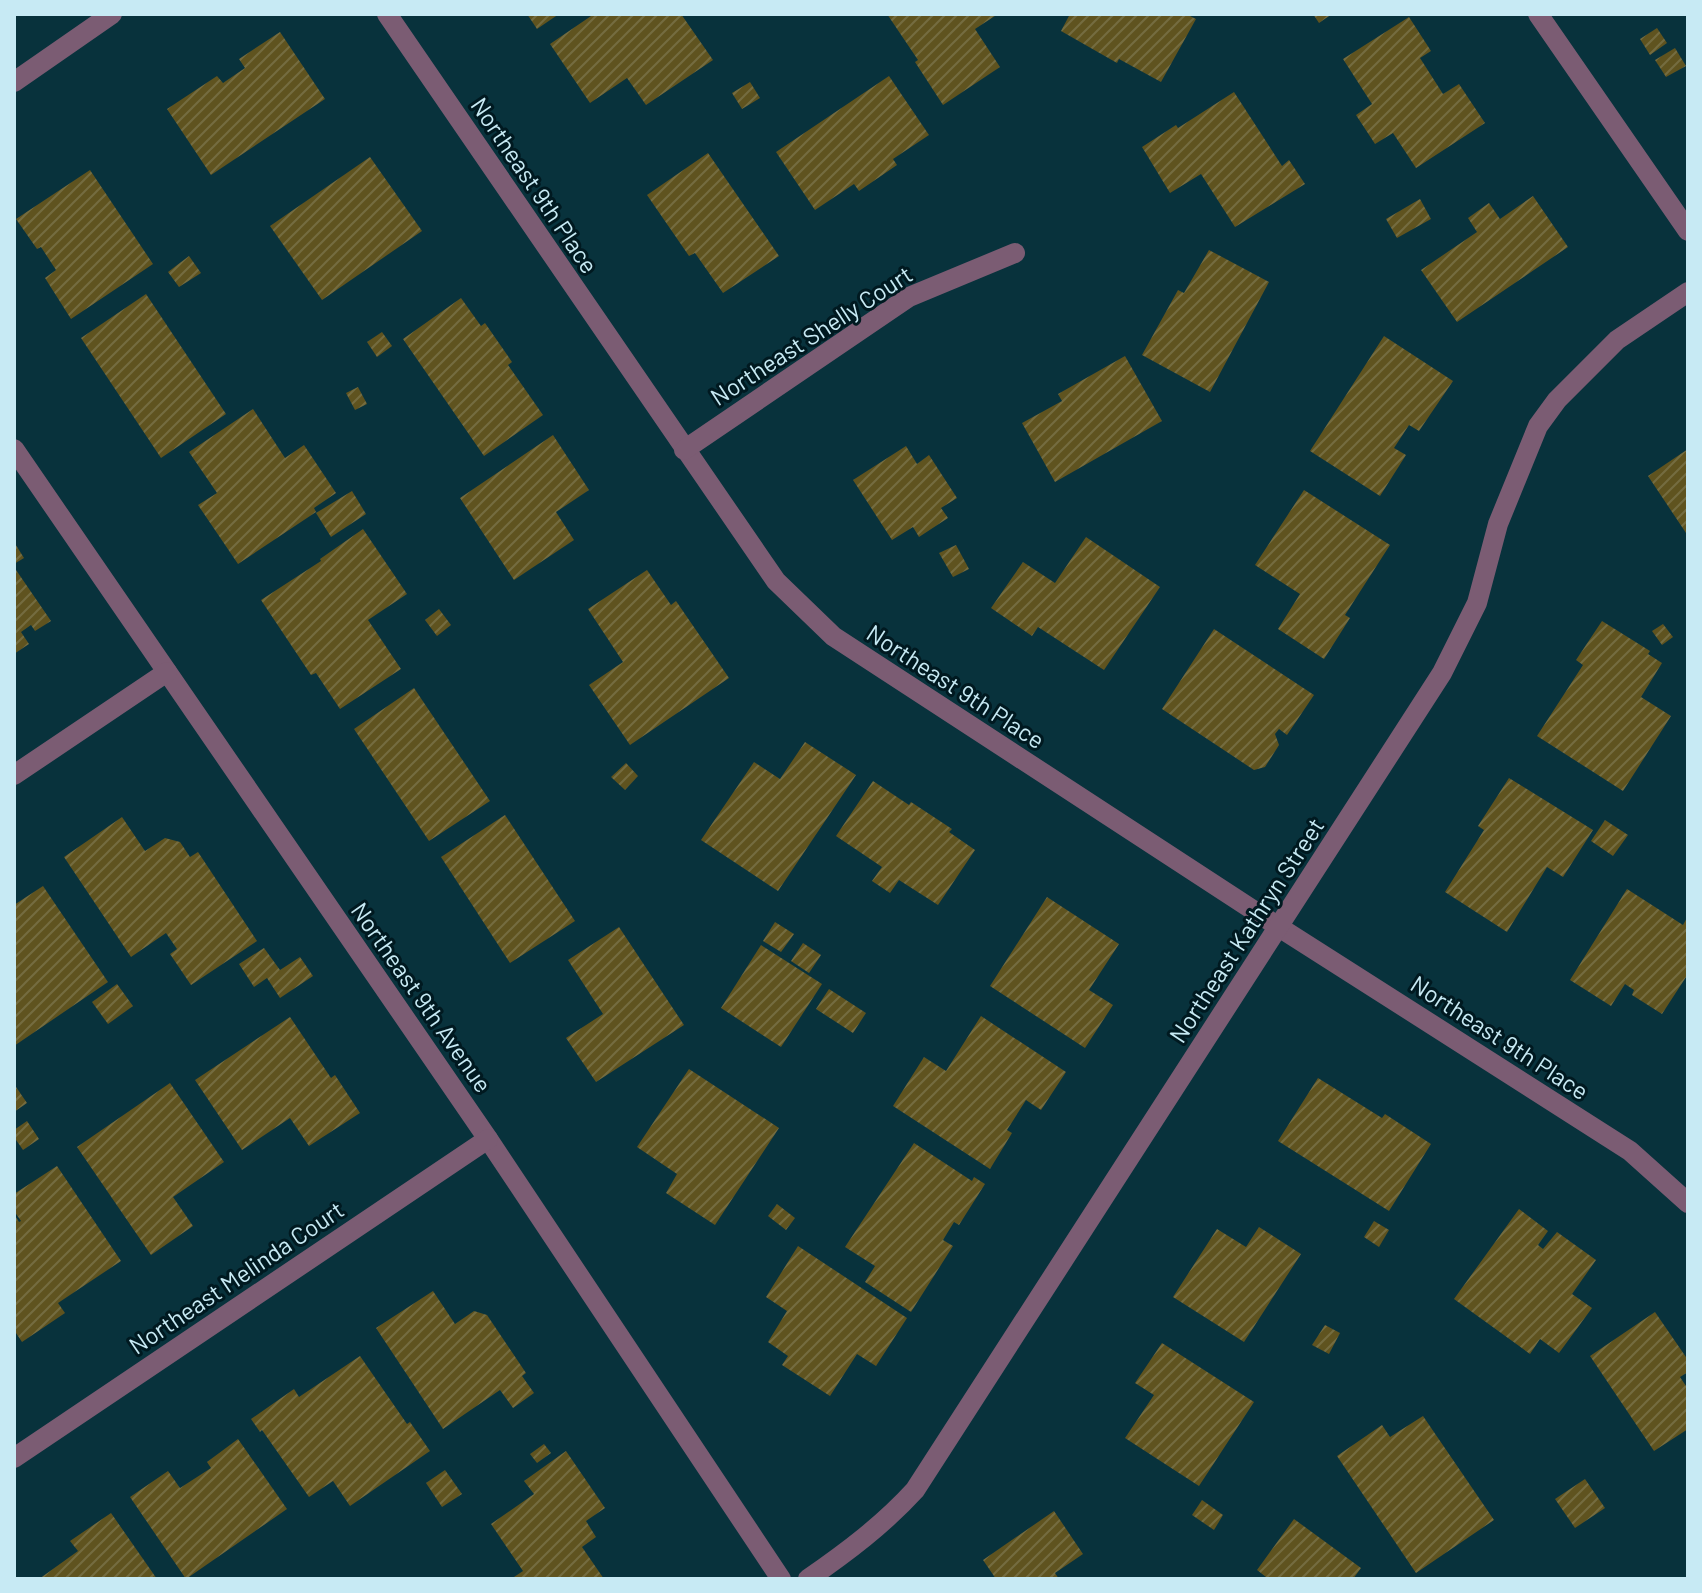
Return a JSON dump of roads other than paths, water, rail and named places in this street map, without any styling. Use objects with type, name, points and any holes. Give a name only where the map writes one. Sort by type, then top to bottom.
[{"type":"street","points":[[14,82],[112,14]]},
{"type":"street","name":"Northeast 9th Place","points":[[387,14],[776,581],[833,636],[1630,1151],[1688,1203]]},
{"type":"street","points":[[1538,14],[1688,231]]},
{"type":"street","name":"Northeast Shelly Court","points":[[684,450],[909,297],[1015,253]]},
{"type":"street","name":"Northeast Kathryn Street","points":[[808,1579],[868,1535],[915,1490],[1442,673],[1477,603],[1498,524],[1538,426],[1557,400],[1617,340],[1688,292]]},
{"type":"street","name":"Northeast 9th Avenue","points":[[14,449],[488,1139],[781,1579]]},
{"type":"street","points":[[14,775],[167,672]]},
{"type":"street","name":"Northeast Melinda Court","points":[[14,1458],[488,1139]]}]
